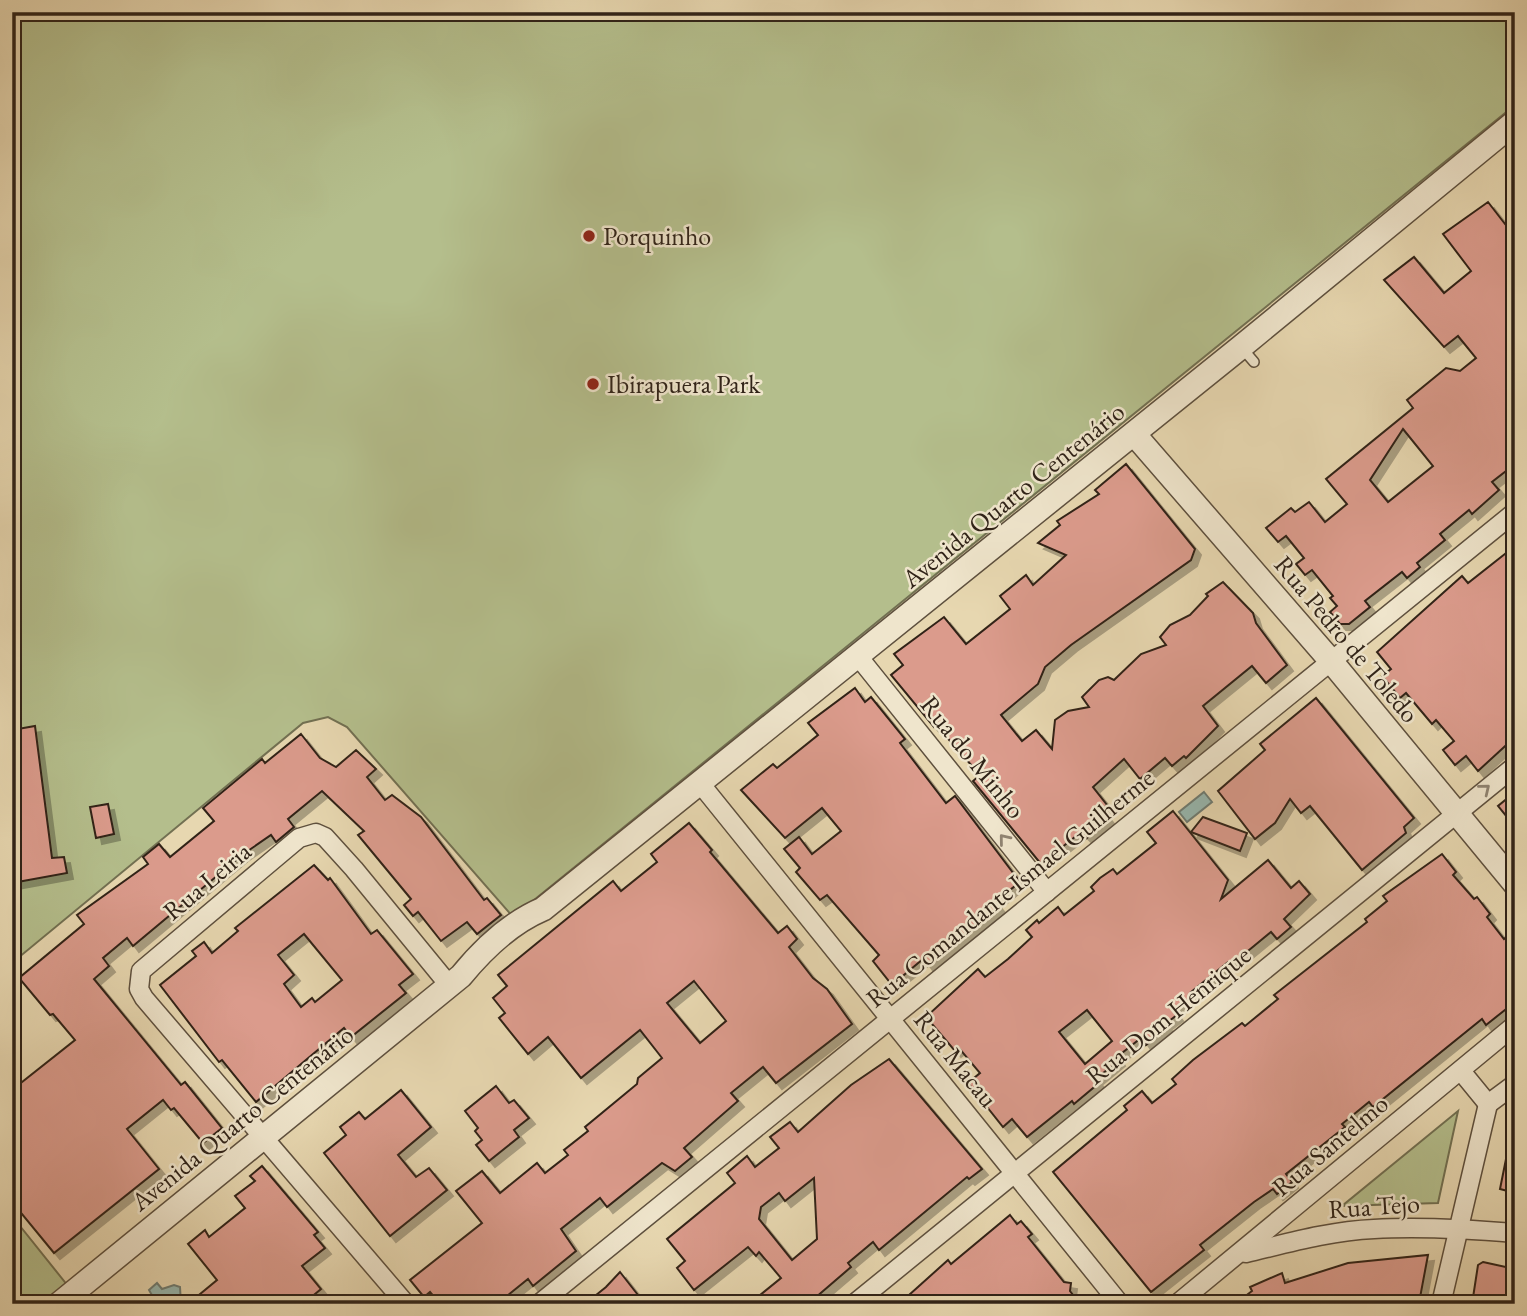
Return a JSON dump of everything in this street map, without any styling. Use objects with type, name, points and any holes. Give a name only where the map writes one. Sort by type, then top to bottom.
[{"type":"street","name":"Avenida Quarto Centenário","points":[[59,1304],[455,981],[480,952],[495,940],[523,918],[543,909],[1134,433],[1247,354],[1515,122]]},
{"type":"street","name":"Rua Pedro de Toledo","points":[[1134,433],[1331,661],[1515,884]]},
{"type":"street","name":"Rua Comandante Ismael Guilherme","points":[[539,1304],[1515,512]]},
{"type":"street","name":"Rua do Minho","points":[[857,655],[1047,892]]},
{"type":"street","name":"Rua Dom Henrique","points":[[854,1304],[1515,766]]},
{"type":"street","name":"Rua Macau","points":[[699,782],[1120,1304]]},
{"type":"street","name":"Rua Leiria","points":[[265,1135],[144,998],[138,981],[141,971],[299,838],[307,833],[325,837],[455,981]]},
{"type":"street","name":"Rua Santelmo","points":[[1177,1304],[1515,1025]]},
{"type":"street","points":[[1461,1071],[1488,1104]]},
{"type":"street","points":[[1441,1304],[1488,1104],[1515,1084]]},
{"type":"street","points":[[265,1135],[406,1304]]},
{"type":"street","name":"Rua Tejo","points":[[1239,1255],[1309,1237],[1371,1229],[1458,1229],[1515,1233]]},
{"type":"green space","name":"Ibirapuera Park","points":[[12,12],[1515,12],[1515,105],[513,917],[347,727],[328,717],[303,723],[12,963]]},
{"type":"green space","points":[[1458,1111],[1438,1203],[1342,1206]]},
{"type":"green space","points":[[12,1216],[68,1286],[46,1304],[12,1304]]},
{"type":"water","points":[[1204,792],[1212,802],[1187,822],[1179,812]]},
{"type":"water","points":[[157,1283],[162,1289],[174,1285],[180,1287],[181,1304],[157,1304],[149,1290]]},
{"type":"building","points":[[1488,202],[1505,224],[1515,217],[1515,255],[1507,261],[1515,272],[1515,464],[1492,482],[1499,490],[1472,514],[1469,510],[1440,534],[1445,540],[1417,563],[1420,567],[1407,578],[1402,572],[1365,601],[1370,607],[1349,624],[1340,624],[1330,612],[1337,606],[1330,598],[1333,596],[1312,570],[1305,575],[1296,564],[1304,558],[1286,536],[1278,542],[1266,528],[1291,508],[1295,512],[1309,502],[1325,522],[1347,504],[1326,479],[1413,408],[1407,400],[1446,368],[1460,371],[1476,358],[1458,336],[1444,347],[1384,280],[1414,257],[1444,293],[1471,271],[1443,234]],"holes":[[[1403,429],[1433,466],[1388,502],[1370,480]]]},
{"type":"building","points":[[1126,464],[1195,549],[1191,560],[1071,645],[1045,667],[1038,684],[1001,715],[1022,741],[1036,730],[1052,749],[1055,720],[1068,711],[1089,707],[1082,697],[1099,680],[1108,677],[1114,680],[1141,654],[1166,645],[1160,637],[1170,625],[1190,615],[1208,596],[1206,594],[1223,582],[1253,613],[1256,623],[1287,665],[1266,683],[1252,666],[1203,706],[1218,726],[1186,758],[1184,756],[1172,766],[1165,758],[1140,779],[1124,759],[1093,787],[1107,805],[1102,810],[1109,819],[1087,838],[1081,832],[1041,864],[973,781],[980,775],[936,725],[934,727],[891,675],[903,665],[894,654],[944,617],[966,644],[1010,609],[1000,596],[1026,575],[1033,585],[1066,555],[1038,543],[1060,525],[1057,521],[1099,494],[1095,490]]},
{"type":"building","points":[[1515,546],[1515,737],[1478,771],[1466,756],[1455,765],[1443,750],[1454,741],[1436,720],[1432,724],[1406,693],[1400,698],[1382,676],[1391,669],[1377,652],[1462,576],[1468,583]]},
{"type":"building","points":[[855,688],[865,702],[871,697],[905,739],[900,743],[946,803],[955,796],[1020,882],[995,902],[1000,908],[928,966],[923,959],[892,985],[873,961],[879,955],[827,895],[820,900],[796,872],[800,868],[784,849],[799,837],[812,854],[841,831],[822,808],[785,838],[741,790],[773,764],[777,768],[818,735],[808,723]]},
{"type":"building","points":[[1316,698],[1414,818],[1404,827],[1406,833],[1362,870],[1310,806],[1301,813],[1290,799],[1275,823],[1255,839],[1218,791],[1265,750],[1260,744]]},
{"type":"building","points":[[35,726],[52,858],[64,857],[67,873],[12,883],[12,730]]},
{"type":"building","points":[[301,734],[320,758],[336,767],[356,750],[376,769],[367,777],[385,800],[392,795],[421,817],[484,900],[487,898],[501,915],[477,934],[467,922],[441,941],[418,912],[413,916],[404,905],[411,899],[358,835],[364,831],[322,791],[288,819],[294,827],[276,842],[271,835],[242,855],[133,946],[127,938],[103,958],[109,966],[94,979],[181,1085],[185,1082],[222,1128],[203,1143],[174,1108],[171,1110],[163,1100],[127,1129],[159,1169],[54,1253],[12,1202],[12,1090],[75,1040],[19,978],[84,924],[77,915],[148,864],[143,857],[159,844],[170,857],[214,821],[203,808],[262,759],[265,763]]},
{"type":"building","points":[[1515,792],[1515,827],[1498,806]]},
{"type":"building","points":[[108,804],[114,834],[96,838],[90,807]]},
{"type":"building","points":[[1173,811],[1228,880],[1221,899],[1268,860],[1291,888],[1299,881],[1310,894],[1284,919],[1291,927],[1277,939],[1271,932],[1231,965],[1228,962],[1191,992],[1194,995],[1174,1011],[1177,1015],[1165,1024],[1168,1027],[1146,1045],[1141,1038],[1117,1057],[1119,1060],[1096,1079],[1099,1083],[1074,1104],[1072,1101],[1027,1137],[1012,1119],[1003,1127],[968,1083],[980,1073],[959,1048],[955,1051],[926,1017],[978,969],[985,977],[1008,959],[1032,937],[1026,930],[1037,920],[1039,923],[1058,907],[1064,915],[1094,891],[1091,887],[1100,878],[1113,869],[1117,874],[1156,843],[1147,832]],"holes":[[[1087,1010],[1112,1041],[1085,1064],[1059,1032]]]},
{"type":"building","points":[[1203,817],[1247,833],[1240,851],[1191,832]]},
{"type":"building","points":[[689,823],[778,933],[787,926],[797,939],[789,947],[813,978],[827,989],[852,1024],[776,1083],[763,1067],[731,1093],[738,1101],[684,1148],[692,1157],[675,1171],[662,1163],[607,1207],[600,1198],[561,1229],[576,1251],[533,1286],[528,1279],[497,1304],[440,1304],[430,1292],[424,1297],[410,1280],[482,1223],[456,1191],[482,1171],[500,1193],[537,1163],[545,1173],[568,1155],[564,1150],[588,1131],[585,1127],[637,1084],[638,1078],[662,1058],[640,1030],[581,1078],[548,1037],[528,1054],[499,1018],[505,1013],[493,998],[507,986],[498,975],[613,881],[621,891],[657,862],[651,854]],"holes":[[[694,981],[726,1021],[700,1043],[667,1003]]]},
{"type":"building","points":[[1442,854],[1456,872],[1453,875],[1474,899],[1477,897],[1490,914],[1487,917],[1504,939],[1515,930],[1515,1002],[1486,1025],[1482,1019],[1373,1107],[1369,1102],[1342,1124],[1345,1127],[1286,1174],[1292,1182],[1277,1194],[1273,1189],[1254,1202],[1200,1245],[1204,1250],[1151,1292],[1053,1172],[1127,1110],[1124,1106],[1142,1091],[1152,1103],[1176,1084],[1172,1079],[1193,1060],[1242,1023],[1245,1026],[1278,999],[1274,995],[1367,922],[1365,919],[1387,901],[1383,896]]},
{"type":"building","points":[[314,865],[328,880],[330,878],[371,934],[377,930],[413,974],[399,985],[406,993],[351,1037],[344,1028],[256,1102],[222,1060],[219,1062],[160,985],[196,956],[192,951],[204,942],[212,953],[238,931],[235,928]],"holes":[[[304,934],[342,980],[315,1002],[312,998],[301,1007],[284,984],[294,975],[278,955]]]},
{"type":"building","points":[[889,1059],[982,1169],[969,1179],[967,1177],[879,1250],[873,1242],[848,1263],[851,1267],[808,1304],[749,1304],[781,1278],[759,1252],[756,1256],[748,1247],[694,1290],[677,1268],[685,1261],[667,1239],[735,1183],[727,1173],[747,1156],[755,1167],[779,1148],[770,1137],[790,1122],[798,1132],[851,1085]],"holes":[[[814,1178],[817,1239],[792,1260],[759,1219],[761,1207],[779,1193],[785,1201]]]},
{"type":"building","points":[[496,1086],[509,1103],[514,1100],[529,1118],[514,1130],[519,1137],[489,1161],[476,1145],[482,1140],[475,1131],[478,1128],[465,1111]]},
{"type":"building","points":[[401,1090],[431,1127],[398,1155],[416,1177],[429,1168],[447,1190],[390,1236],[324,1153],[346,1135],[340,1127],[359,1112],[365,1119]]},
{"type":"building","points":[[1508,1149],[1515,1149],[1515,1193],[1500,1189]]},
{"type":"building","points":[[262,1166],[318,1232],[314,1235],[325,1248],[302,1266],[321,1289],[303,1304],[188,1304],[217,1280],[188,1244],[205,1230],[209,1237],[245,1208],[235,1196],[255,1181],[250,1176]]},
{"type":"building","points":[[1010,1215],[1017,1224],[1021,1221],[1032,1234],[1028,1237],[1064,1282],[1071,1283],[1070,1291],[1080,1304],[899,1304],[948,1260],[951,1264]]},
{"type":"building","points":[[1428,1255],[1419,1303],[1409,1300],[1409,1304],[1235,1304],[1252,1291],[1250,1287],[1282,1273],[1285,1283],[1348,1263]]},
{"type":"building","points":[[1483,1262],[1515,1269],[1515,1304],[1472,1304],[1478,1265]]},
{"type":"building","points":[[620,1272],[645,1304],[585,1304],[606,1287]]},
{"type":"place","name":"Porquinho","points":[[589,236]]},
{"type":"place","name":"Ibirapuera Park","points":[[593,384]]}]
